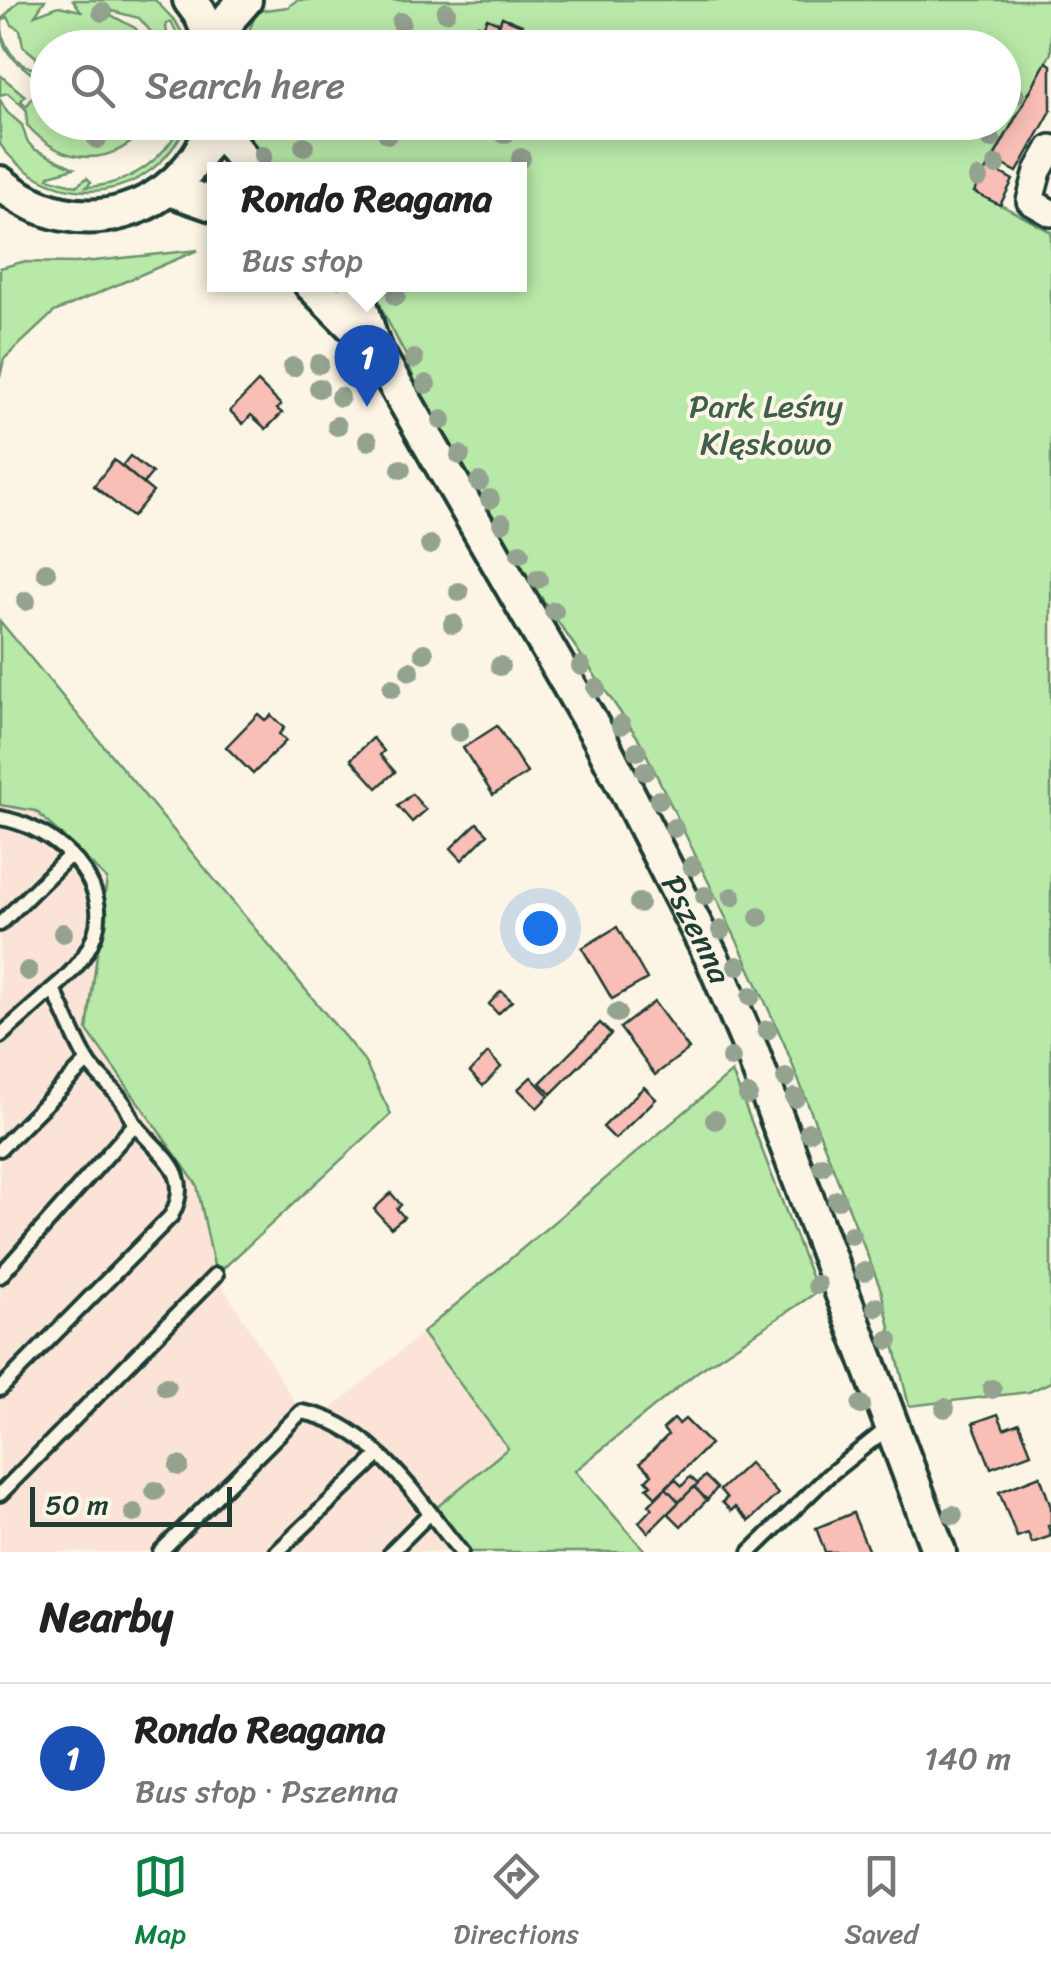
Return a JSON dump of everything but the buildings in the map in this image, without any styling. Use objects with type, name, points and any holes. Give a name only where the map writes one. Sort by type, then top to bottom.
[{"type":"street","points":[[190,0],[208,30]]},
{"type":"street","points":[[224,30],[245,0]]},
{"type":"street","points":[[0,183],[14,207],[100,216],[142,206],[169,189],[197,160],[207,140]]},
{"type":"street","points":[[228,140],[245,162]]},
{"type":"street","points":[[1051,148],[1038,171],[1030,201],[1051,214]]},
{"type":"street","points":[[169,189],[207,203]]},
{"type":"street","name":"Pszenna","points":[[319,292],[373,346]]},
{"type":"street","name":"Pszenna","points":[[356,292],[373,346],[599,737],[713,960],[752,1052],[939,1552]]},
{"type":"lane","points":[[0,818],[18,821],[47,835],[70,855],[91,884],[99,911],[85,956],[0,1036]]},
{"type":"lane","points":[[0,924],[70,855]]},
{"type":"lane","points":[[0,1388],[170,1216],[178,1202],[179,1186],[173,1168],[88,1062],[53,989]]},
{"type":"lane","points":[[0,1150],[88,1062]]},
{"type":"lane","points":[[0,1276],[135,1124]]},
{"type":"lane","points":[[0,1494],[216,1275]]},
{"type":"lane","points":[[160,1552],[301,1412],[324,1416],[347,1428],[379,1455],[461,1552]]},
{"type":"lane","points":[[750,1552],[829,1475],[891,1426]]},
{"type":"lane","points":[[278,1552],[379,1455]]},
{"type":"lane","points":[[391,1552],[430,1514]]},
{"type":"shaded area","points":[[0,805],[36,811],[107,879],[87,1030],[197,1185],[216,1275],[301,1412],[324,1415],[422,1333],[508,1448],[430,1513],[461,1552],[0,1552]]},
{"type":"green space","points":[[20,0],[45,0],[35,15],[59,6],[81,11],[73,0],[155,0],[180,30],[175,30],[171,22],[166,24],[167,30],[149,30],[139,18],[112,11],[111,15],[137,30],[30,30],[30,52],[23,46],[20,30],[8,17],[2,21],[6,46],[16,59],[30,67],[30,72],[7,51],[0,21]]},
{"type":"green space","name":"Park Leśny Klęskowo","points":[[297,0],[1051,0],[1051,53],[1021,107],[1021,30],[249,30],[257,11],[288,7]]},
{"type":"green space","points":[[0,75],[25,96],[21,101],[27,106],[30,101],[30,128],[27,111],[8,93],[0,95]]},
{"type":"green space","points":[[0,100],[22,125],[34,149],[74,168],[48,178],[76,186],[87,178],[91,182],[86,187],[130,176],[155,159],[172,140],[177,140],[152,169],[129,183],[104,190],[52,184],[28,171],[0,144]]},
{"type":"green space","points":[[43,140],[133,140],[121,149],[89,157],[57,149]]},
{"type":"green space","name":"Park Leśny Klęskowo","points":[[251,140],[1003,140],[975,191],[1051,232],[1051,1382],[1029,1392],[909,1406],[881,1290],[784,1043],[740,947],[640,741],[497,533],[421,399],[405,354],[373,292],[527,292],[527,162],[270,162]]},
{"type":"green space","points":[[198,250],[54,312],[4,359],[0,377],[0,268],[22,262],[75,263]]},
{"type":"green space","points":[[0,621],[363,1059],[391,1114],[216,1275],[197,1185],[87,1030],[107,879],[36,811],[0,805]]},
{"type":"green space","points":[[732,1072],[817,1292],[697,1372],[575,1471],[646,1552],[461,1552],[430,1513],[508,1448],[422,1333]]},
{"type":"place","name":"Rondo Reagana","points":[[367,407]]}]
